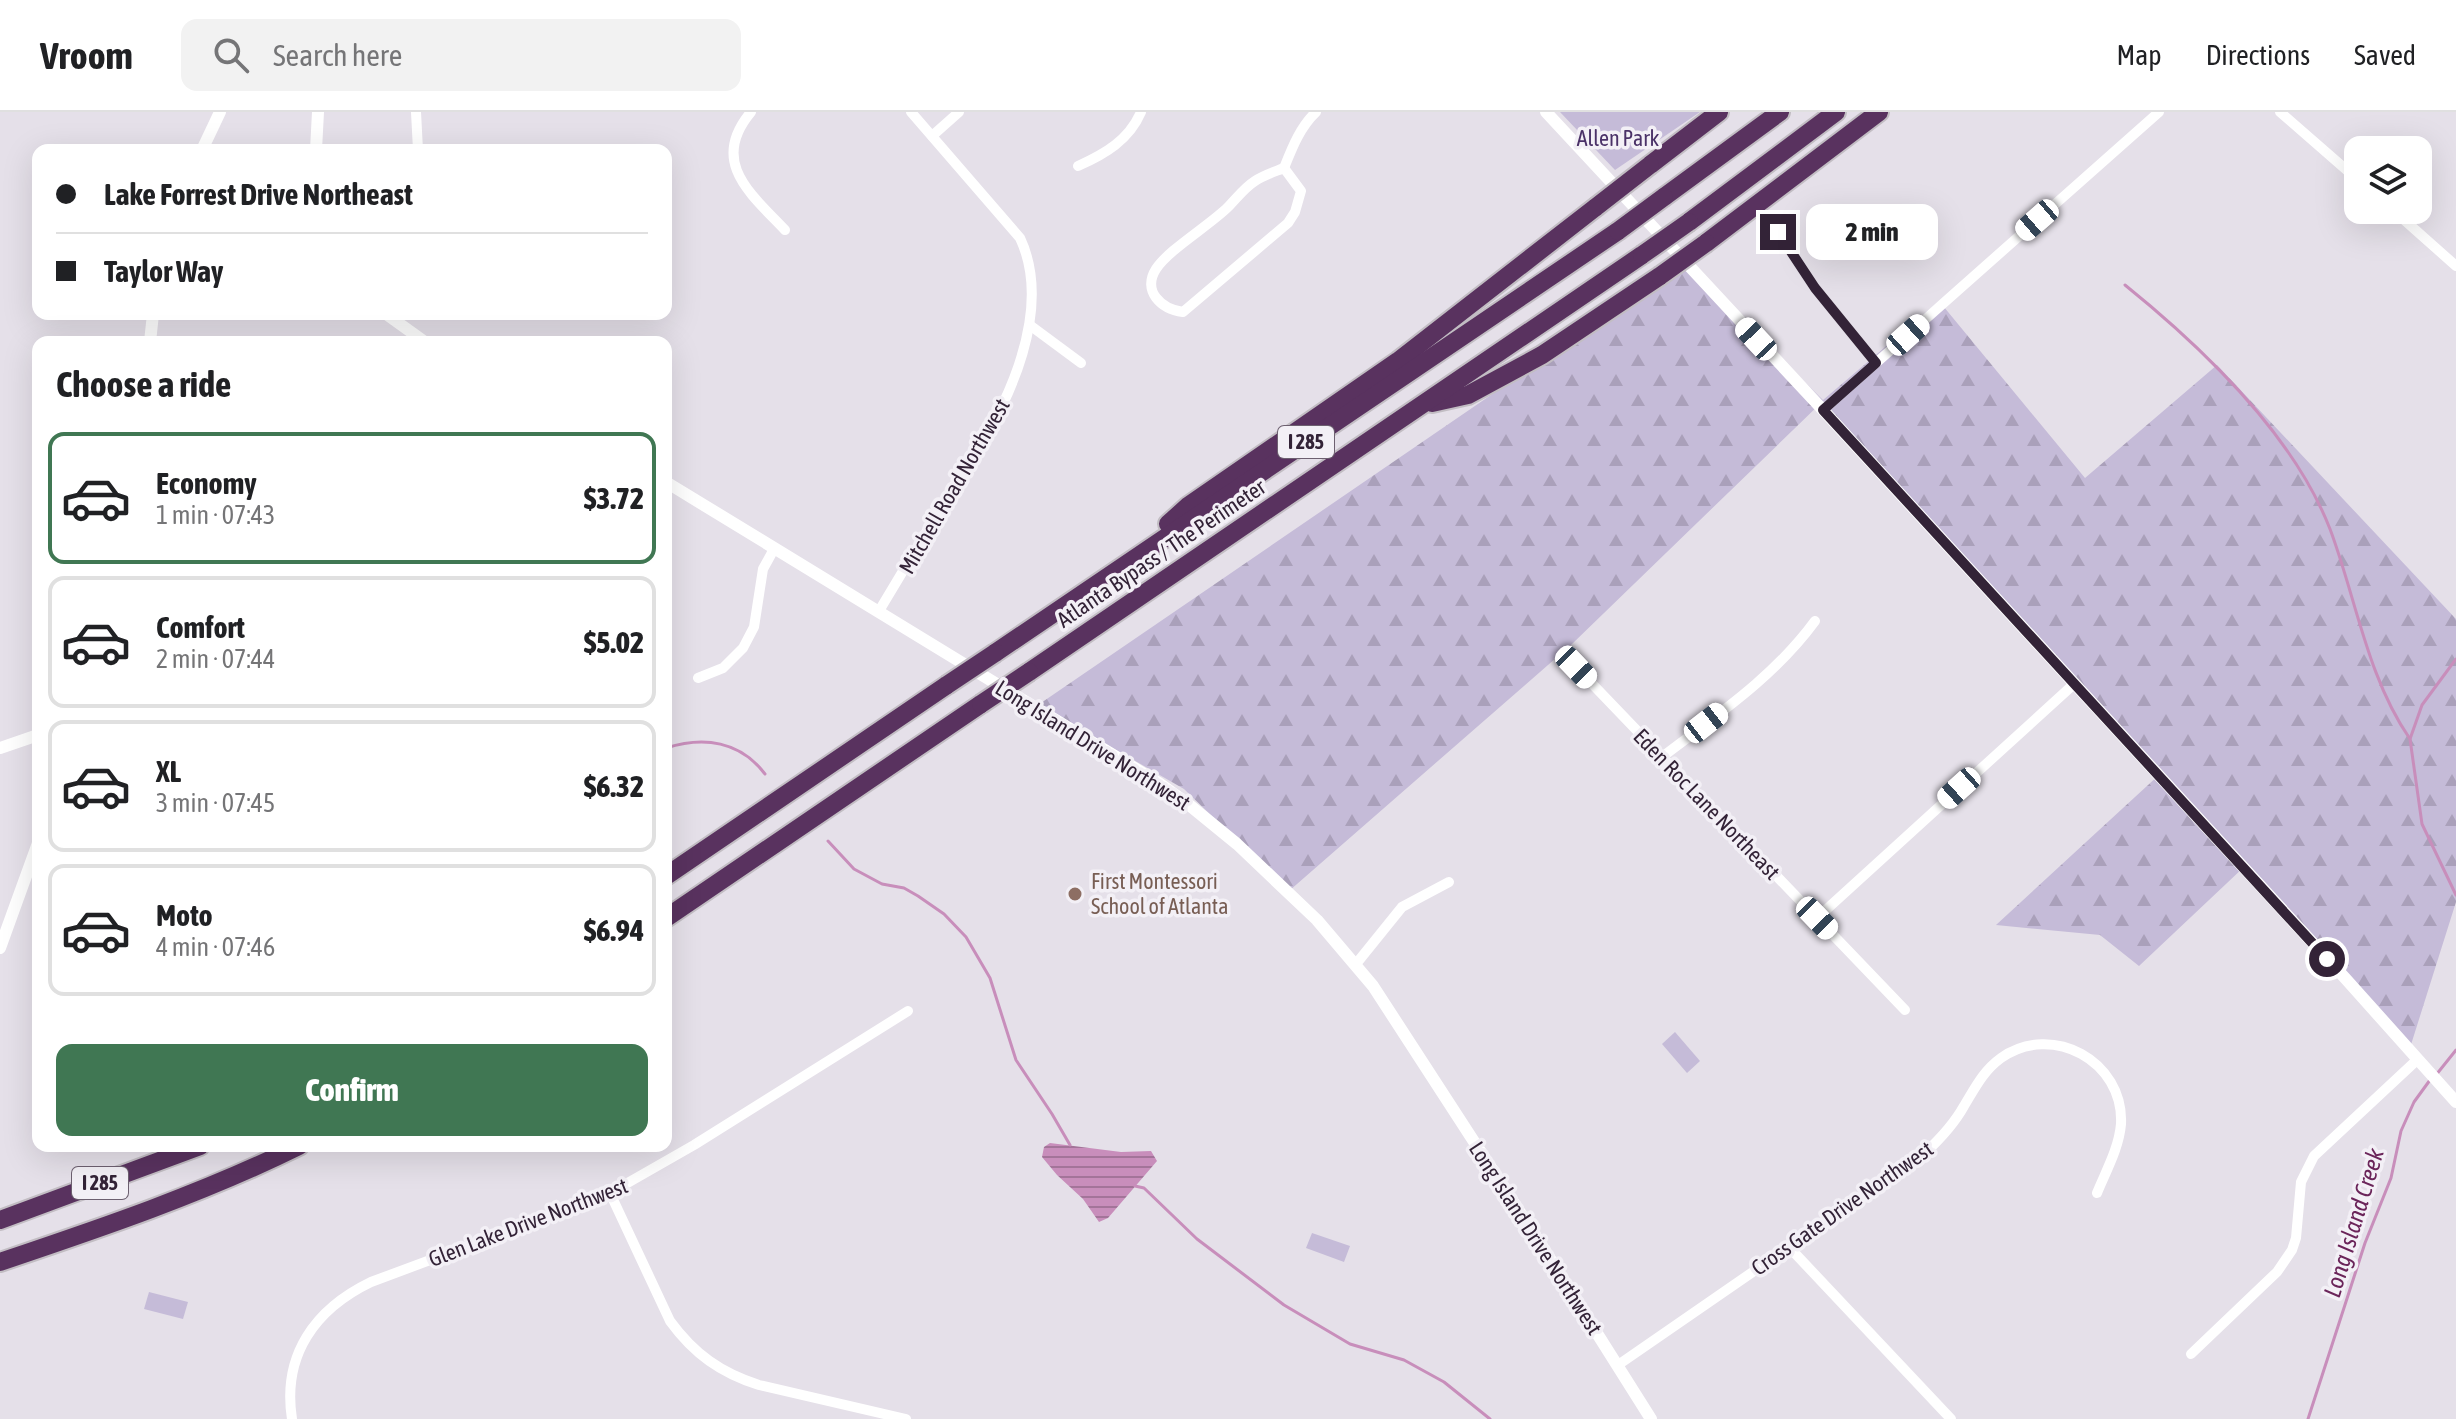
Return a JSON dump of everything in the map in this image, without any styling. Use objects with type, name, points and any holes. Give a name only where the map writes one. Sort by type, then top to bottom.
[{"type":"highway","points":[[1107,577],[1188,506],[1398,361],[1719,112]]},
{"type":"highway","name":"Atlanta Bypass / The Perimeter","points":[[672,872],[1618,231],[1780,112]]},
{"type":"highway","name":"Atlanta Bypass / The Perimeter","points":[[672,914],[1642,255],[1836,112]]},
{"type":"highway","points":[[1421,406],[1468,395],[1542,355],[1706,243],[1879,112]]},
{"type":"highway","name":"I 285","points":[[0,1220],[184,1152]]},
{"type":"highway","name":"I 285","points":[[0,1262],[142,1212],[287,1152]]},
{"type":"street","points":[[205,144],[220,112]]},
{"type":"street","points":[[316,144],[318,112]]},
{"type":"street","points":[[416,112],[418,144]]},
{"type":"street","points":[[751,112],[735,137],[735,167],[745,188],[785,230]]},
{"type":"street","name":"Mitchell Road Northwest","points":[[879,611],[1002,406],[1031,326],[1029,263],[1020,238],[911,112]]},
{"type":"street","points":[[932,136],[959,112]]},
{"type":"street","points":[[1078,166],[1116,145],[1133,127],[1141,112]]},
{"type":"street","points":[[1286,164],[1301,191],[1288,223],[1183,312],[1162,305],[1156,298],[1152,281],[1159,265],[1229,207],[1242,191],[1286,164],[1298,135],[1316,112]]},
{"type":"street","points":[[1546,112],[2452,1094]]},
{"type":"street","points":[[1823,410],[2159,112]]},
{"type":"street","points":[[2280,112],[2344,168]]},
{"type":"street","points":[[2409,224],[2456,266]]},
{"type":"street","points":[[1778,232],[1815,288],[1876,363]]},
{"type":"street","points":[[394,320],[417,336]]},
{"type":"street","points":[[1031,326],[1081,363]]},
{"type":"street","name":"Long Island Drive Northwest","points":[[672,486],[1146,775],[1237,844],[1317,920],[1373,986],[1651,1419]]},
{"type":"street","points":[[698,678],[723,668],[743,648],[754,627],[763,569],[774,549]]},
{"type":"street","points":[[1662,757],[1772,672],[1795,649],[1815,621]]},
{"type":"street","name":"Eden Roc Lane Northeast","points":[[1576,667],[1905,1010]]},
{"type":"street","points":[[1817,918],[2074,684]]},
{"type":"street","points":[[0,748],[32,737]]},
{"type":"street","points":[[0,948],[32,860]]},
{"type":"street","points":[[1356,964],[1402,907],[1449,882]]},
{"type":"street","name":"Glen Lake Drive Northwest","points":[[292,1419],[291,1380],[304,1340],[321,1317],[351,1292],[610,1193],[694,1145],[908,1011]]},
{"type":"street","name":"Cross Gate Drive Northwest","points":[[1618,1365],[1925,1153],[1952,1124],[1988,1069],[2009,1053],[2034,1045],[2058,1044],[2081,1052],[2100,1067],[2114,1089],[2120,1110],[2119,1134],[2097,1193]]},
{"type":"street","points":[[2191,1354],[2288,1259],[2296,1238],[2301,1182],[2314,1156],[2418,1059]]},
{"type":"street","points":[[610,1193],[670,1321],[706,1360],[756,1384],[906,1419]]},
{"type":"street","points":[[1789,1247],[1951,1419]]},
{"type":"green space","name":"Allen Park","points":[[1560,112],[1700,112],[1615,170]]},
{"type":"green space","points":[[1684,263],[1823,400],[1939,301],[2085,478],[2217,365],[2456,619],[2456,902],[2409,1051],[2244,867],[2139,966],[2100,935],[1996,925],[2160,774],[1823,401],[1572,644],[1289,891],[1184,789],[1038,705]]},
{"type":"green space","points":[[1675,1032],[1700,1061],[1687,1073],[1662,1044]]},
{"type":"green space","points":[[1312,1233],[1350,1246],[1344,1262],[1306,1248]]},
{"type":"green space","points":[[149,1292],[188,1302],[183,1319],[144,1309]]},
{"type":"shaded area","points":[[1050,1143],[1121,1152],[1151,1151],[1157,1161],[1108,1218],[1099,1222],[1083,1199],[1042,1157],[1044,1147]]},
{"type":"waterway","points":[[2125,285],[2185,336],[2243,395],[2293,460],[2314,494],[2330,529],[2373,664],[2395,715],[2410,739]]},
{"type":"waterway","name":"Long Island Creek","points":[[2456,659],[2422,705],[2410,739],[2422,824],[2456,895]]},
{"type":"waterway","points":[[672,746],[694,742],[720,744],[744,754],[765,774]]},
{"type":"waterway","points":[[828,841],[854,869],[882,884],[904,888],[918,896],[944,914],[966,937],[990,978],[1016,1060],[1070,1145]]},
{"type":"waterway","name":"Long Island Creek","points":[[2436,1075],[2456,1050]]},
{"type":"waterway","name":"Long Island Creek","points":[[2308,1419],[2365,1243],[2391,1178],[2401,1131],[2414,1102],[2430,1080]]},
{"type":"waterway","points":[[1135,1186],[1144,1188],[1197,1239],[1284,1305],[1350,1344],[1404,1360],[1444,1382],[1490,1419]]},
{"type":"place","name":"First Montessori School of Atlanta","points":[[1075,894]]},
{"type":"route","points":[[1778,232],[1815,288],[1876,363],[1823,410],[2327,959]]}]
